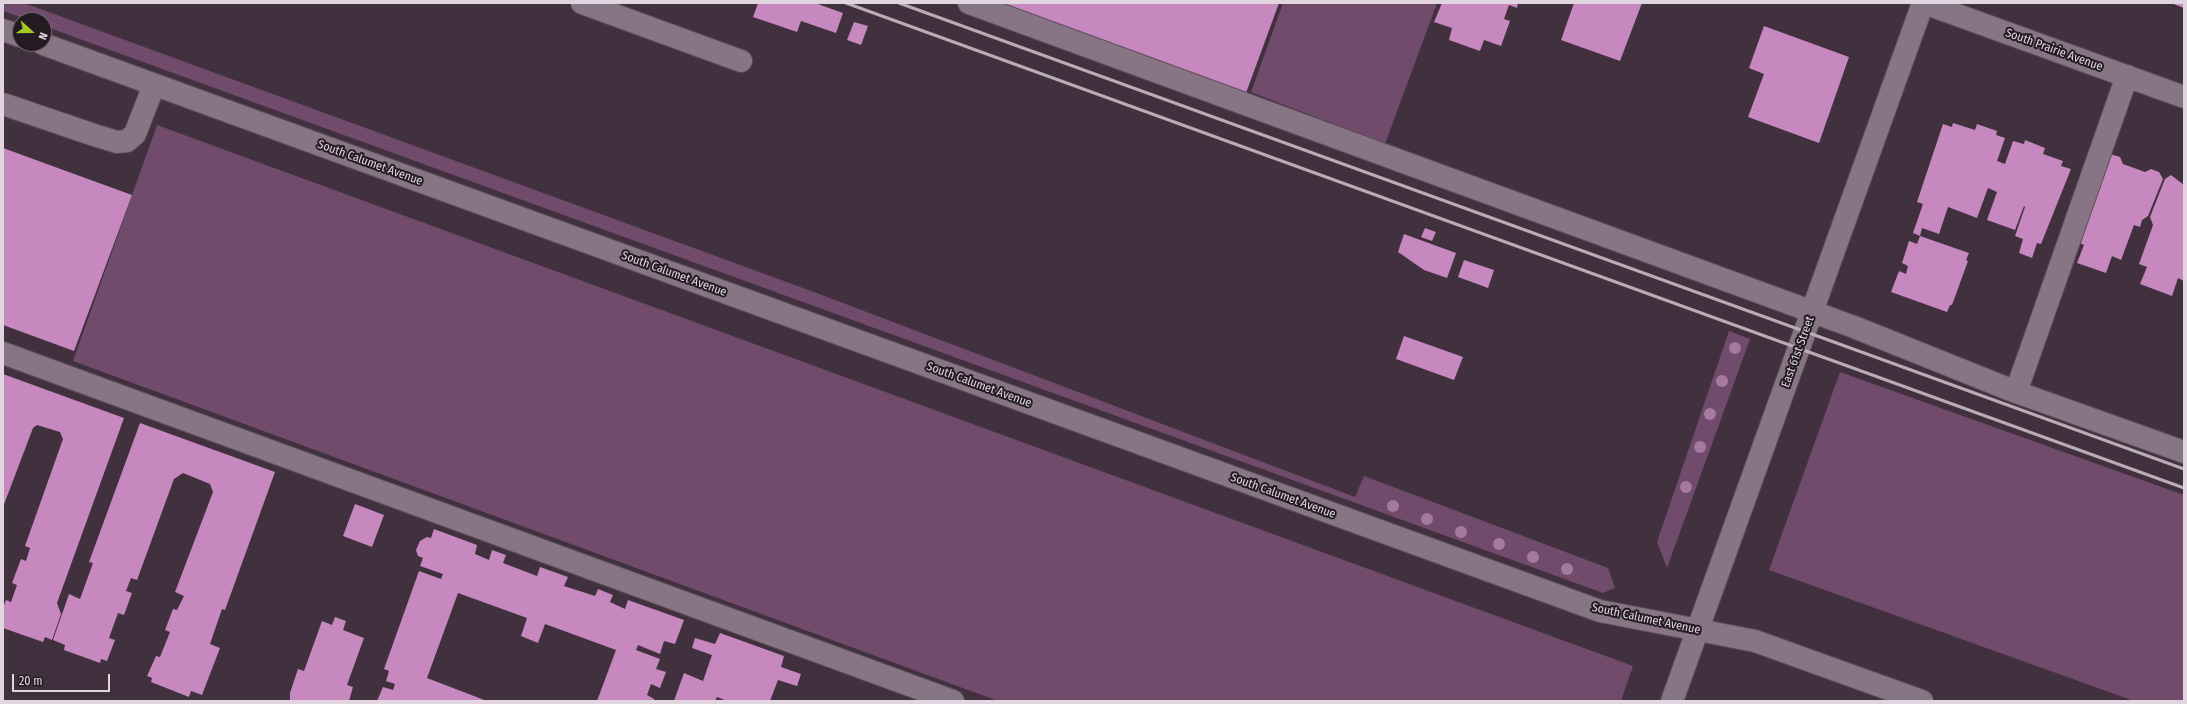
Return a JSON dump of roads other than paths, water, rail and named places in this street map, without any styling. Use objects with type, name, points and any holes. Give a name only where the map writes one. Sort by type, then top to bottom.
[{"type":"street","points":[[582,3],[741,61]]},
{"type":"street","points":[[969,3],[1854,327],[2016,392],[2184,452]]},
{"type":"street","name":"East 61st Street","points":[[1672,701],[1924,3]]},
{"type":"street","name":"South Prairie Avenue","points":[[1924,3],[2184,97]]},
{"type":"street","name":"South Calumet Avenue","points":[[52,47],[1600,611],[1755,641],[1922,701]]},
{"type":"street","points":[[2016,392],[2127,76]]},
{"type":"street","points":[[3,104],[117,142],[127,141],[136,134],[154,84]]},
{"type":"street","points":[[3,353],[953,701]]},
{"type":"railway","points":[[846,3],[2184,488]]},
{"type":"railway","points":[[899,3],[2184,469]]}]
